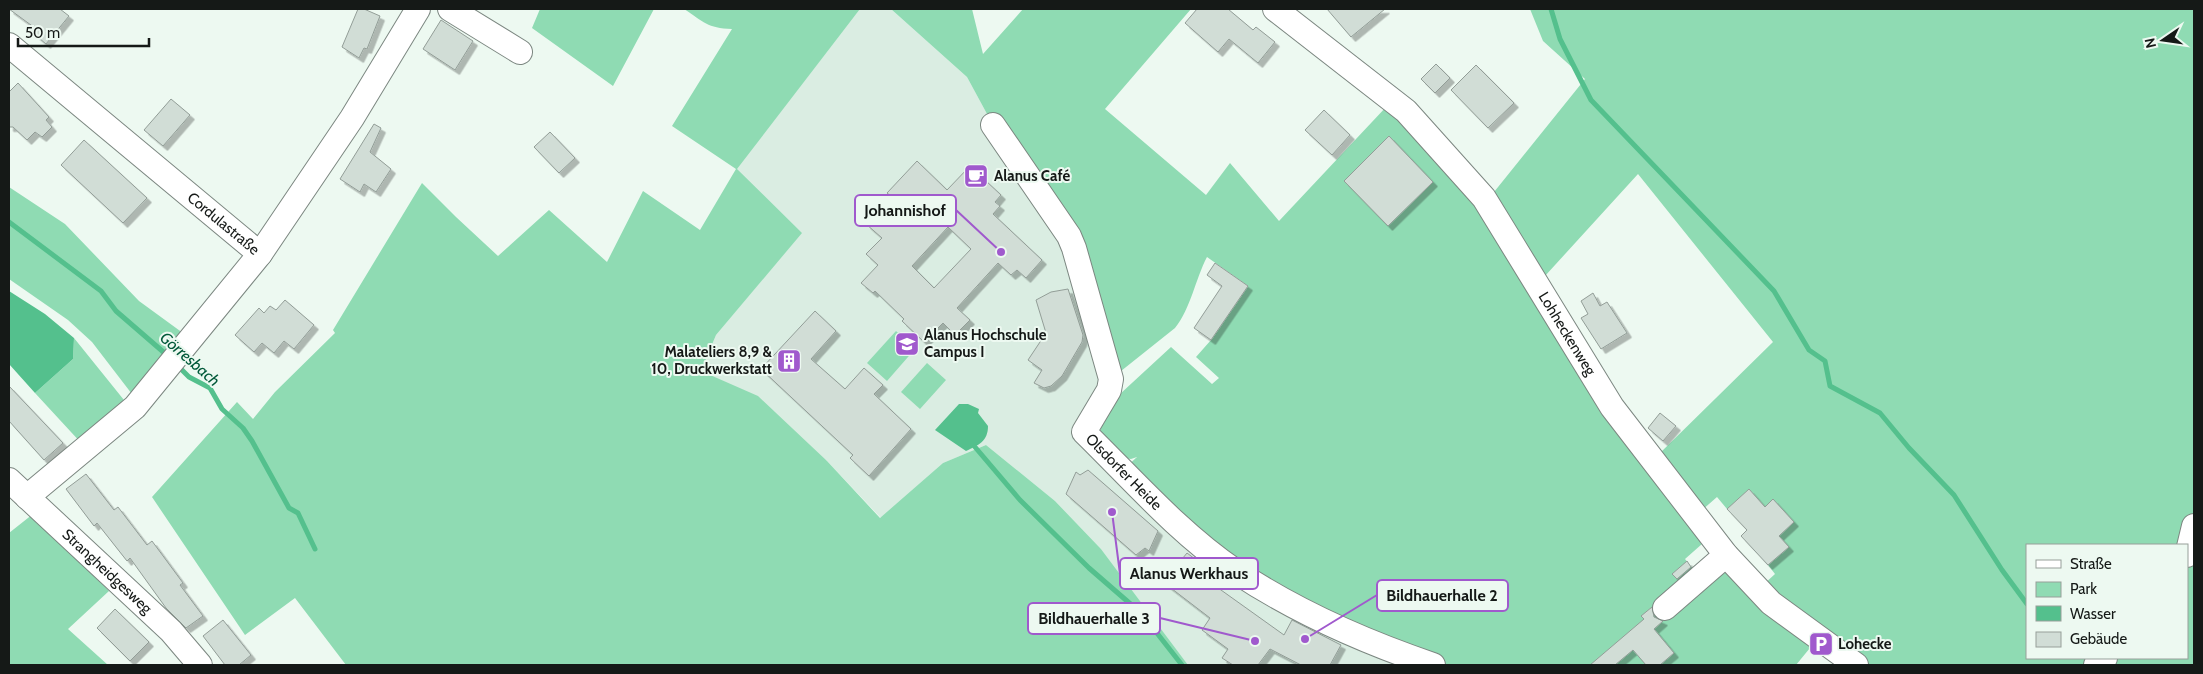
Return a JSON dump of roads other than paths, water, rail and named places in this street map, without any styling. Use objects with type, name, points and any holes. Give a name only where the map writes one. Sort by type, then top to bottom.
[{"type":"street","name":"Cordulastraße","points":[[9,45],[260,254],[352,118],[418,9]]},
{"type":"street","points":[[450,9],[520,52]]},
{"type":"street","name":"Lohheckenweg","points":[[1275,9],[1400,105],[1478,190],[1612,407],[1726,555],[1771,603],[1856,665]]},
{"type":"street","name":"Olsdorfer Heide","points":[[993,125],[1069,236],[1079,260],[1111,379],[1110,390],[1084,432],[1190,535],[1234,570],[1289,602],[1366,639],[1433,665]]},
{"type":"street","points":[[27,497],[135,407],[260,254]]},
{"type":"street","name":"Strangheidgesweg","points":[[9,480],[171,631],[200,665]]},
{"type":"street","points":[[2188,551],[2194,526]]},
{"type":"street","points":[[1665,608],[1726,555]]},
{"type":"water","points":[[9,291],[45,314],[74,338],[73,359],[35,393],[9,364]]},
{"type":"water","points":[[959,404],[968,404],[979,409],[978,413],[988,426],[988,431],[982,442],[966,451],[935,430]]},
{"type":"waterway","points":[[1551,9],[1560,39],[1591,100],[1774,291],[1809,350],[1825,361],[1830,386],[1880,413],[1909,448],[1954,495],[2002,570],[2026,603]]},
{"type":"waterway","name":"Görresbach","points":[[9,222],[101,291],[116,311],[168,356]]},
{"type":"waterway","name":"Görresbach","points":[[177,365],[189,377],[210,388],[222,409],[243,428],[289,508],[298,513],[315,549]]},
{"type":"waterway","points":[[975,447],[1020,500],[1089,568],[1142,614],[1182,665]]},
{"type":"place","name":"Alanus Café","points":[[976,176]]},
{"type":"place","name":"Johannishof","points":[[1001,252]]},
{"type":"place","name":"Alanus Hochschule Campus I","points":[[907,344]]},
{"type":"place","name":"Malateliers 8,9 & 10, Druckwerkstatt","points":[[789,361]]},
{"type":"place","name":"Alanus Werkhaus","points":[[1112,512]]},
{"type":"place","name":"Bildhauerhalle 2","points":[[1305,639]]},
{"type":"place","name":"Bildhauerhalle 3","points":[[1255,641]]},
{"type":"place","name":"Lohecke","points":[[1821,644]]}]
